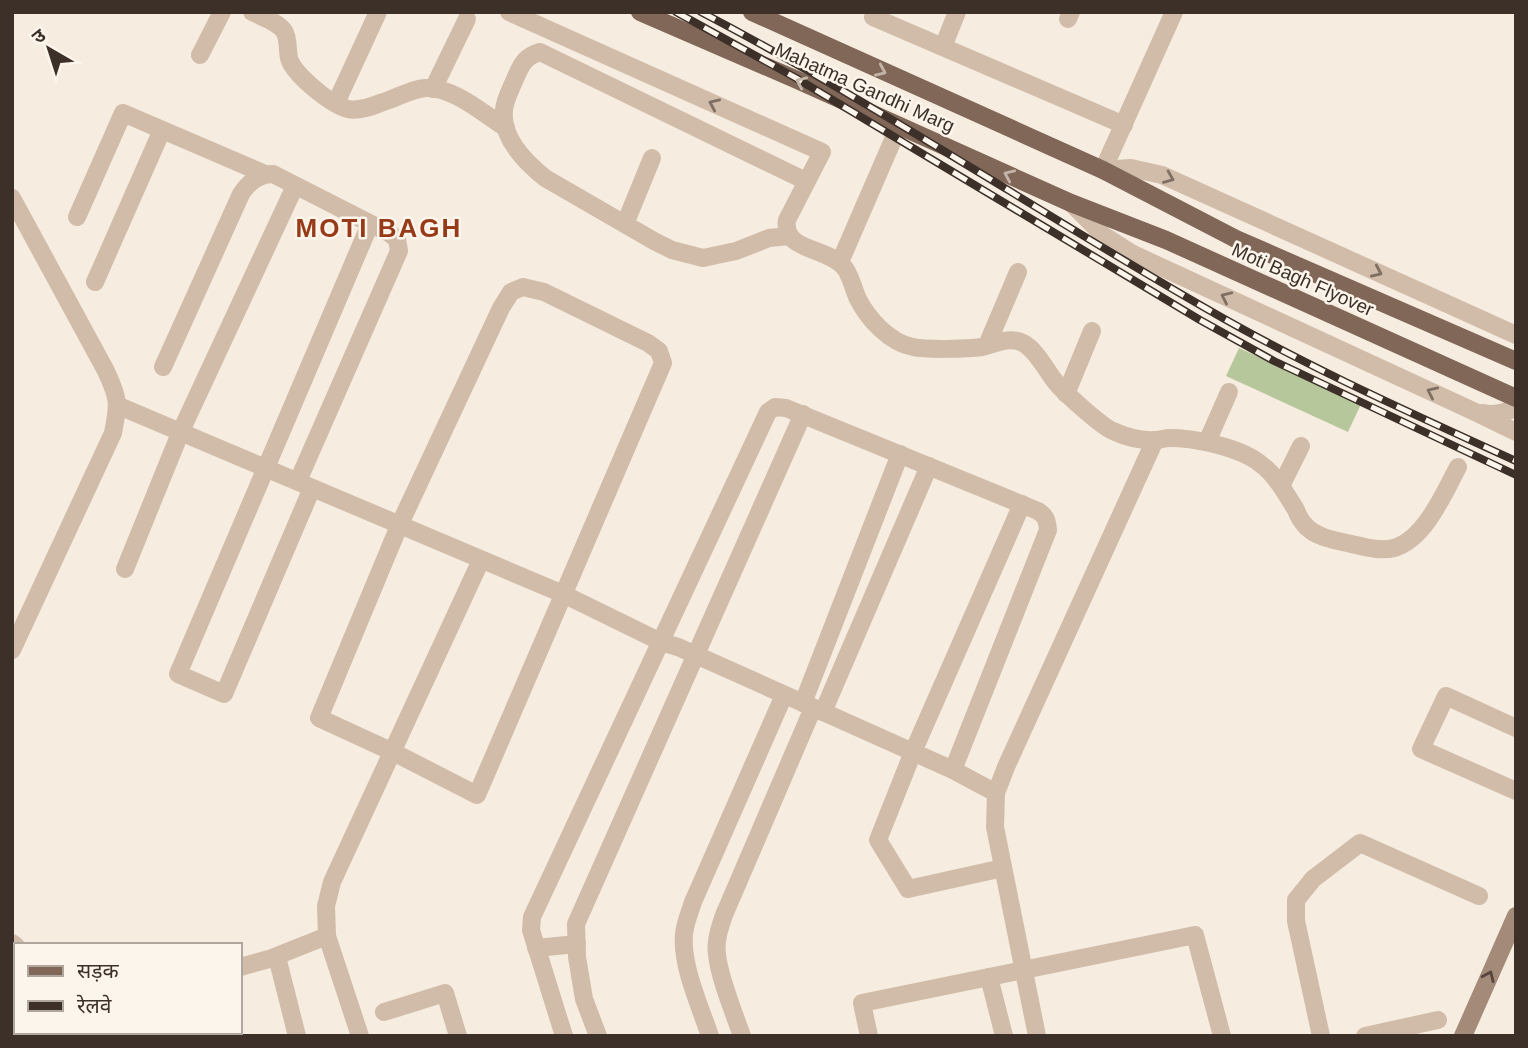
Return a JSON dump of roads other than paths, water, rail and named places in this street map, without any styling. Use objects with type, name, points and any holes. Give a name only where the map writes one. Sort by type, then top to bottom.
[{"type":"main road","name":"Mahatma Gandhi Marg","points":[[640,12],[1071,203]]},
{"type":"main road","name":"Mahatma Gandhi Marg","points":[[752,12],[1103,170]]},
{"type":"main road","name":"Moti Bagh Flyover","points":[[1103,170],[1236,239],[1516,361]]},
{"type":"main road","name":"Moti Bagh Flyover","points":[[1071,203],[1166,240],[1516,398]]},
{"type":"main road","points":[[1463,1036],[1516,916]]},
{"type":"street","points":[[200,55],[222,12]]},
{"type":"street","points":[[252,12],[281,19],[289,59],[294,70],[302,79],[349,109],[369,107],[425,88],[442,90],[455,95],[506,128]]},
{"type":"street","points":[[336,103],[378,12]]},
{"type":"street","points":[[509,12],[821,152],[787,220],[789,236],[795,242],[840,262],[848,270],[859,300],[869,316],[902,343],[930,348],[982,346],[1004,340],[1024,344],[1066,394],[1110,430],[1131,438],[1207,442],[1250,457],[1267,467],[1304,524],[1313,533],[1342,542],[1378,549],[1393,548],[1407,541],[1431,516],[1458,467]]},
{"type":"street","points":[[547,29],[554,12]]},
{"type":"street","points":[[943,47],[957,12]]},
{"type":"street","points":[[1174,12],[1103,170],[1131,168],[1162,174],[1514,335]]},
{"type":"street","points":[[870,14],[1124,125]]},
{"type":"street","points":[[433,89],[467,19]]},
{"type":"street","points":[[789,236],[769,238],[736,251],[703,258],[672,250],[533,169],[519,153],[506,128],[503,113],[505,103],[519,69],[530,54],[540,52],[807,181]]},
{"type":"street","points":[[77,217],[123,114],[265,174],[273,174],[389,233],[397,239],[399,251],[225,694],[178,674],[370,224]]},
{"type":"street","points":[[840,262],[899,125]]},
{"type":"street","points":[[95,282],[162,130]]},
{"type":"street","points":[[625,224],[652,158]]},
{"type":"street","points":[[163,367],[241,194],[248,184],[265,174]]},
{"type":"street","points":[[125,569],[181,431],[295,186]]},
{"type":"street","points":[[12,198],[106,371],[118,406],[113,433],[12,650]]},
{"type":"street","points":[[1071,203],[1102,235],[1133,254],[1516,432]]},
{"type":"street","points":[[987,345],[1018,272]]},
{"type":"street","points":[[523,287],[544,292],[659,351],[663,363],[477,795],[319,718],[400,526],[510,292],[523,287]]},
{"type":"street","points":[[1066,394],[1092,331]]},
{"type":"street","points":[[1207,442],[1229,392]]},
{"type":"street","points":[[118,406],[563,594],[661,642],[953,770],[996,793]]},
{"type":"street","points":[[564,1036],[531,930],[532,917],[768,412],[775,407],[803,414],[1022,504],[1044,515],[1047,521],[1048,530],[953,770]]},
{"type":"street","points":[[1473,411],[1490,415],[1516,407]]},
{"type":"street","points":[[598,1036],[584,999],[577,957],[576,924],[803,414]]},
{"type":"street","points":[[1037,1036],[995,827],[996,793],[1155,440]]},
{"type":"street","points":[[1281,486],[1301,446]]},
{"type":"street","points":[[813,708],[900,454]]},
{"type":"street","points":[[741,1036],[716,954],[718,933],[813,708],[929,466]]},
{"type":"street","points":[[1003,868],[908,889],[878,841],[912,752],[1022,504]]},
{"type":"street","points":[[360,1036],[327,936],[326,906],[332,882],[481,560]]},
{"type":"street","points":[[710,1036],[687,967],[683,950],[684,930],[693,902],[784,695]]},
{"type":"street","points":[[1516,728],[1446,696],[1421,749],[1516,791]]},
{"type":"street","points":[[1321,1036],[1296,921],[1296,900],[1313,879],[1360,843],[1479,896]]},
{"type":"street","points":[[869,1036],[862,1003],[1195,935],[1222,1036]]},
{"type":"street","points":[[242,966],[277,957],[327,936]]},
{"type":"street","points":[[536,948],[577,944]]},
{"type":"street","points":[[277,957],[298,1036]]},
{"type":"street","points":[[687,967],[718,961]]},
{"type":"street","points":[[989,976],[1004,1036]]},
{"type":"street","points":[[384,1012],[445,993],[458,1036]]},
{"type":"street","points":[[1365,1036],[1435,1028]]},
{"type":"railway","points":[[676,12],[796,78],[1200,320],[1274,361],[1516,475]]},
{"type":"railway","points":[[701,12],[830,83],[1245,330],[1360,389],[1516,461]]},
{"type":"district","name":"MOTI BAGH","points":[[379,228]]}]
